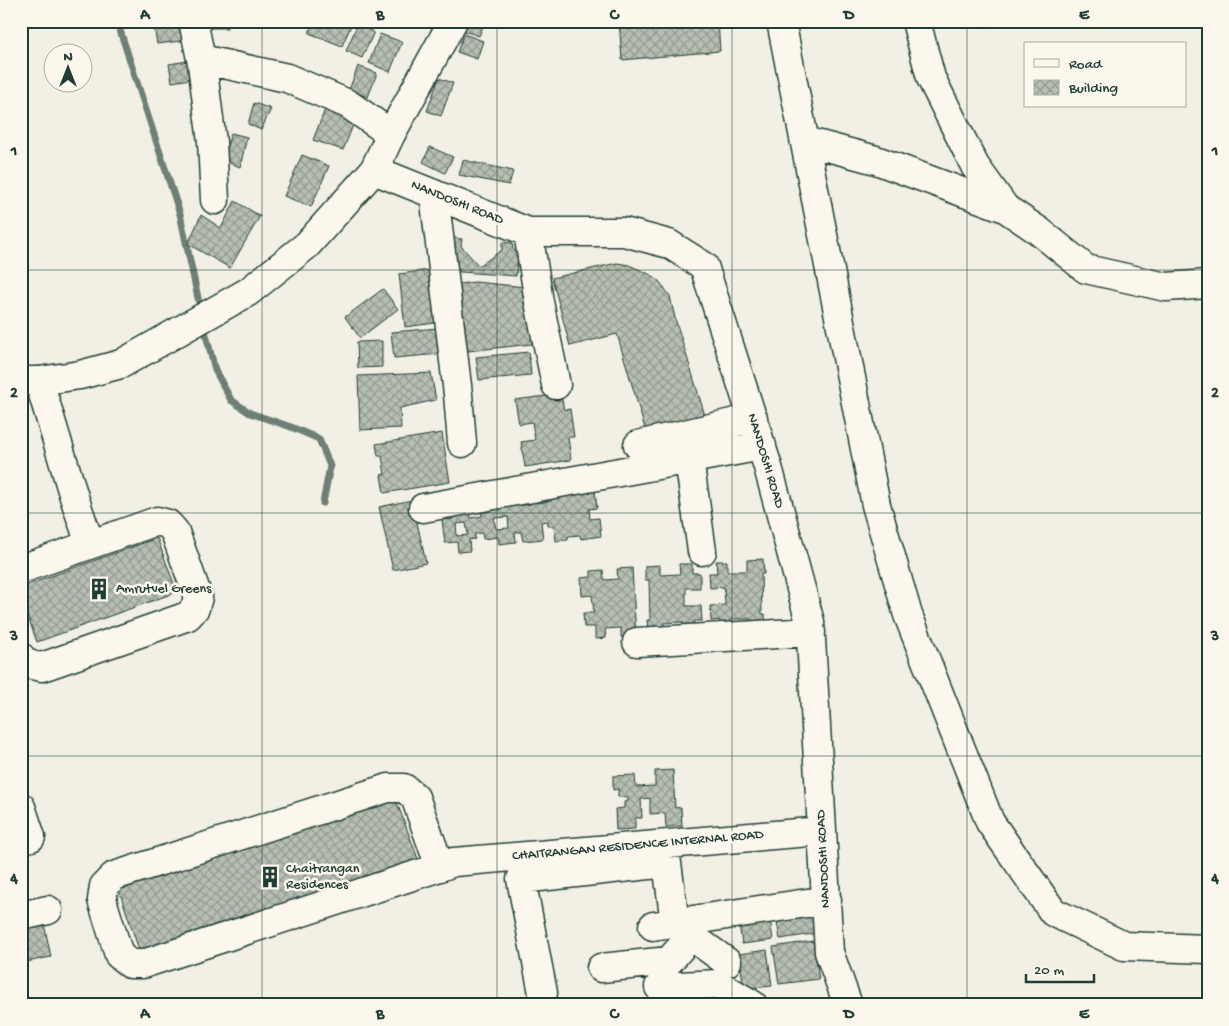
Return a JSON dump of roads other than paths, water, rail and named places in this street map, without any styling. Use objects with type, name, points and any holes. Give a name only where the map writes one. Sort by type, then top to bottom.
[{"type":"street","points":[[193,21],[201,56],[212,142],[215,200]]},
{"type":"street","points":[[90,544],[30,381],[80,374],[121,364],[248,292],[307,245],[374,170],[453,21]]},
{"type":"street","points":[[781,21],[876,505],[908,615],[990,822],[1053,912],[1124,946],[1208,949]]},
{"type":"street","points":[[916,21],[931,78],[975,166],[1005,208]]},
{"type":"street","points":[[201,56],[202,59],[287,78],[348,104],[392,134]]},
{"type":"street","points":[[805,141],[876,160],[1005,208],[1039,231],[1086,269],[1166,287],[1208,284]]},
{"type":"street","name":"NANDOSHI ROAD","points":[[374,170],[528,232],[624,232],[669,244],[704,266],[762,446],[810,622],[829,952],[848,1005]]},
{"type":"street","points":[[434,194],[462,443]]},
{"type":"street","points":[[528,232],[539,302],[556,384]]},
{"type":"street","points":[[638,445],[753,418]]},
{"type":"street","points":[[424,508],[762,446]]},
{"type":"street","points":[[689,459],[702,551]]},
{"type":"street","points":[[21,570],[157,521],[168,524],[175,532],[198,597],[195,608],[188,616],[42,667],[31,665],[22,660],[21,657]]},
{"type":"street","points":[[637,642],[811,632]]},
{"type":"street","name":"CHAITRANGAN RESIDENCE INTERNAL ROAD","points":[[447,864],[415,796],[404,788],[388,788],[114,876],[104,886],[102,900],[119,956],[130,964],[143,964],[447,864],[822,831]]},
{"type":"street","points":[[21,807],[31,838],[21,840]]},
{"type":"street","points":[[543,993],[521,879],[668,863],[663,946]]},
{"type":"street","points":[[601,968],[663,946],[827,900]]},
{"type":"street","points":[[21,916],[48,910]]},
{"type":"street","points":[[663,946],[727,962]]},
{"type":"street","points":[[663,946],[718,984],[753,1005]]},
{"type":"waterway","points":[[117,21],[180,214],[201,312]]},
{"type":"waterway","points":[[203,323],[215,370],[231,400],[250,413],[319,439],[330,466],[323,503]]},
{"type":"place","name":"Amrutvel Greens","points":[[99,589]]},
{"type":"place","name":"Chaitrangan Residences","points":[[270,877]]}]
